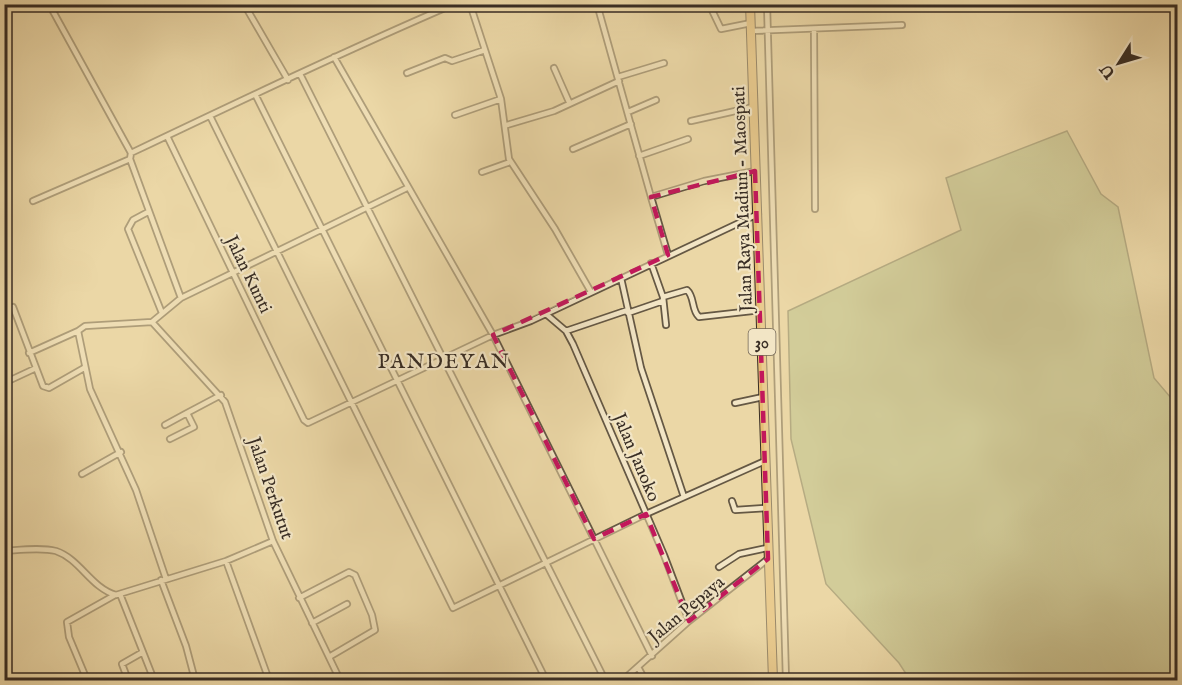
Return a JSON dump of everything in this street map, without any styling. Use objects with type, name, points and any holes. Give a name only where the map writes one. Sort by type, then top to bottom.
[{"type":"highway","name":"Jalan Raya Madiun - Maospati","points":[[750,4],[773,681]]},
{"type":"street","points":[[49,4],[131,153],[130,159],[148,212],[181,298]]},
{"type":"street","points":[[243,4],[288,80]]},
{"type":"street","points":[[131,153],[256,96],[334,57],[454,4]]},
{"type":"street","points":[[470,4],[501,99],[507,125],[510,162],[555,229],[591,292]]},
{"type":"street","points":[[597,4],[668,255]]},
{"type":"street","points":[[709,4],[721,29],[751,27],[768,30],[814,29],[902,25]]},
{"type":"street","points":[[767,4],[786,681]]},
{"type":"street","points":[[814,29],[815,209]]},
{"type":"street","points":[[407,73],[445,58],[452,62],[485,51]]},
{"type":"street","points":[[334,57],[493,335],[652,656]]},
{"type":"street","points":[[507,125],[536,118],[618,79],[664,63]]},
{"type":"street","points":[[554,68],[569,102]]},
{"type":"street","points":[[300,74],[605,681]]},
{"type":"street","points":[[256,96],[496,585],[546,681]]},
{"type":"street","points":[[455,115],[501,99]]},
{"type":"street","points":[[628,112],[656,100]]},
{"type":"street","points":[[691,121],[753,107]]},
{"type":"street","points":[[210,116],[453,608],[544,562],[765,461]]},
{"type":"street","points":[[573,149],[631,124]]},
{"type":"street","name":"Jalan Kunti","points":[[167,136],[304,420],[308,423],[351,400]]},
{"type":"street","points":[[639,156],[688,139]]},
{"type":"street","points":[[33,201],[130,159]]},
{"type":"street","points":[[482,172],[510,162]]},
{"type":"street","points":[[651,197],[704,181],[755,171]]},
{"type":"street","points":[[29,353],[85,326],[152,322],[181,298],[407,188]]},
{"type":"street","points":[[148,212],[133,220],[128,229],[162,313]]},
{"type":"street","points":[[351,400],[493,335],[546,314],[758,214]]},
{"type":"street","points":[[651,263],[663,299],[666,325]]},
{"type":"street","points":[[621,278],[642,368],[684,497]]},
{"type":"street","points":[[566,331],[628,312],[687,290],[691,293],[695,313],[699,316],[761,310]]},
{"type":"street","points":[[13,307],[34,369],[43,386],[47,388],[84,368]]},
{"type":"street","name":"Jalan Janoko","points":[[546,314],[566,331],[572,342],[689,621]]},
{"type":"street","name":"Jalan Perkutut","points":[[152,322],[179,355],[221,395],[229,411],[273,541],[340,681]]},
{"type":"street","points":[[78,331],[84,368],[96,402],[121,452],[186,646],[195,681]]},
{"type":"street","points":[[4,383],[34,369]]},
{"type":"street","points":[[165,425],[221,395]]},
{"type":"street","points":[[735,403],[763,397]]},
{"type":"street","points":[[170,439],[194,427],[187,414]]},
{"type":"street","points":[[82,474],[121,452]]},
{"type":"street","points":[[732,501],[735,510],[766,508]]},
{"type":"street","points":[[87,681],[69,637],[67,622],[118,594],[226,561],[273,541]]},
{"type":"street","points":[[719,567],[739,554],[767,548]]},
{"type":"street","points":[[4,551],[58,552],[100,588],[118,594],[154,681]]},
{"type":"street","name":"Jalan Pepaya","points":[[623,681],[689,621],[768,559]]},
{"type":"street","points":[[226,561],[268,681]]},
{"type":"street","points":[[299,598],[349,572],[355,575],[376,628],[371,634],[329,657]]},
{"type":"street","points":[[312,623],[346,604]]},
{"type":"street","points":[[128,681],[122,663],[142,652]]},
{"type":"street","points":[[638,667],[645,681]]},
{"type":"highlighted area","points":[[755,171],[768,559],[689,621],[646,514],[594,539],[493,335],[668,255],[651,197]]},
{"type":"green space","points":[[1067,131],[1101,194],[1118,207],[1154,378],[1177,405],[1177,680],[910,680],[899,663],[826,584],[791,439],[788,311],[961,230],[946,178]]},
{"type":"district","name":"PANDEYAN","points":[[444,361]]}]
